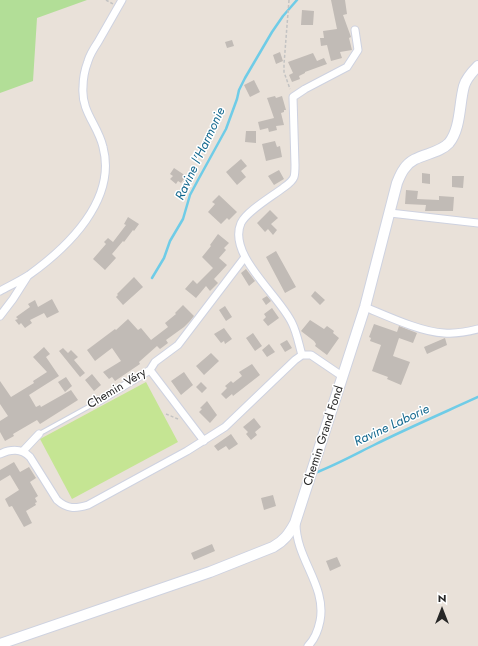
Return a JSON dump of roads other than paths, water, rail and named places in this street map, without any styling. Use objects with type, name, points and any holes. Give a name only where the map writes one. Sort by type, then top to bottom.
[{"type":"street","points":[[0,291],[28,275],[66,244],[86,219],[98,200],[106,173],[105,159],[103,145],[84,105],[84,74],[88,59],[122,0]]},
{"type":"street","points":[[302,355],[292,322],[245,257],[239,241],[238,232],[244,218],[250,212],[291,182],[294,176],[295,165],[293,97],[305,89],[347,68],[358,50],[355,30]]},
{"type":"street","name":"Chemin Grand Fond","points":[[0,644],[210,572],[273,547],[282,542],[289,534],[295,523],[365,307],[397,183],[404,168],[420,157],[441,149],[449,142],[457,123],[464,85],[478,66]]},
{"type":"street","points":[[390,213],[478,223]]},
{"type":"street","name":"Chemin Véry","points":[[99,401],[150,370],[155,362],[178,345],[245,257]]},
{"type":"street","points":[[0,316],[28,275]]},
{"type":"street","points":[[365,307],[424,329],[444,334],[464,333],[478,329]]},
{"type":"street","points":[[0,454],[9,450],[23,451],[30,457],[57,500],[69,508],[78,508],[92,503],[204,441],[225,427],[302,355],[311,355],[339,374],[343,375]]},
{"type":"street","points":[[150,370],[204,441]]},
{"type":"street","name":"Chemin Véry","points":[[23,451],[39,434]]},
{"type":"street","points":[[295,523],[300,546],[321,600],[322,612],[319,628],[315,638],[308,646]]},
{"type":"lane","name":"Chemin Véry","points":[[39,434],[99,401]]},
{"type":"waterway","name":"Ravine l'Harmonie","points":[[152,278],[164,258],[170,241],[183,219],[190,195],[226,129],[239,90],[245,78],[272,32],[297,0]]},
{"type":"waterway","name":"Ravine Laborie","points":[[315,473],[478,397]]}]
